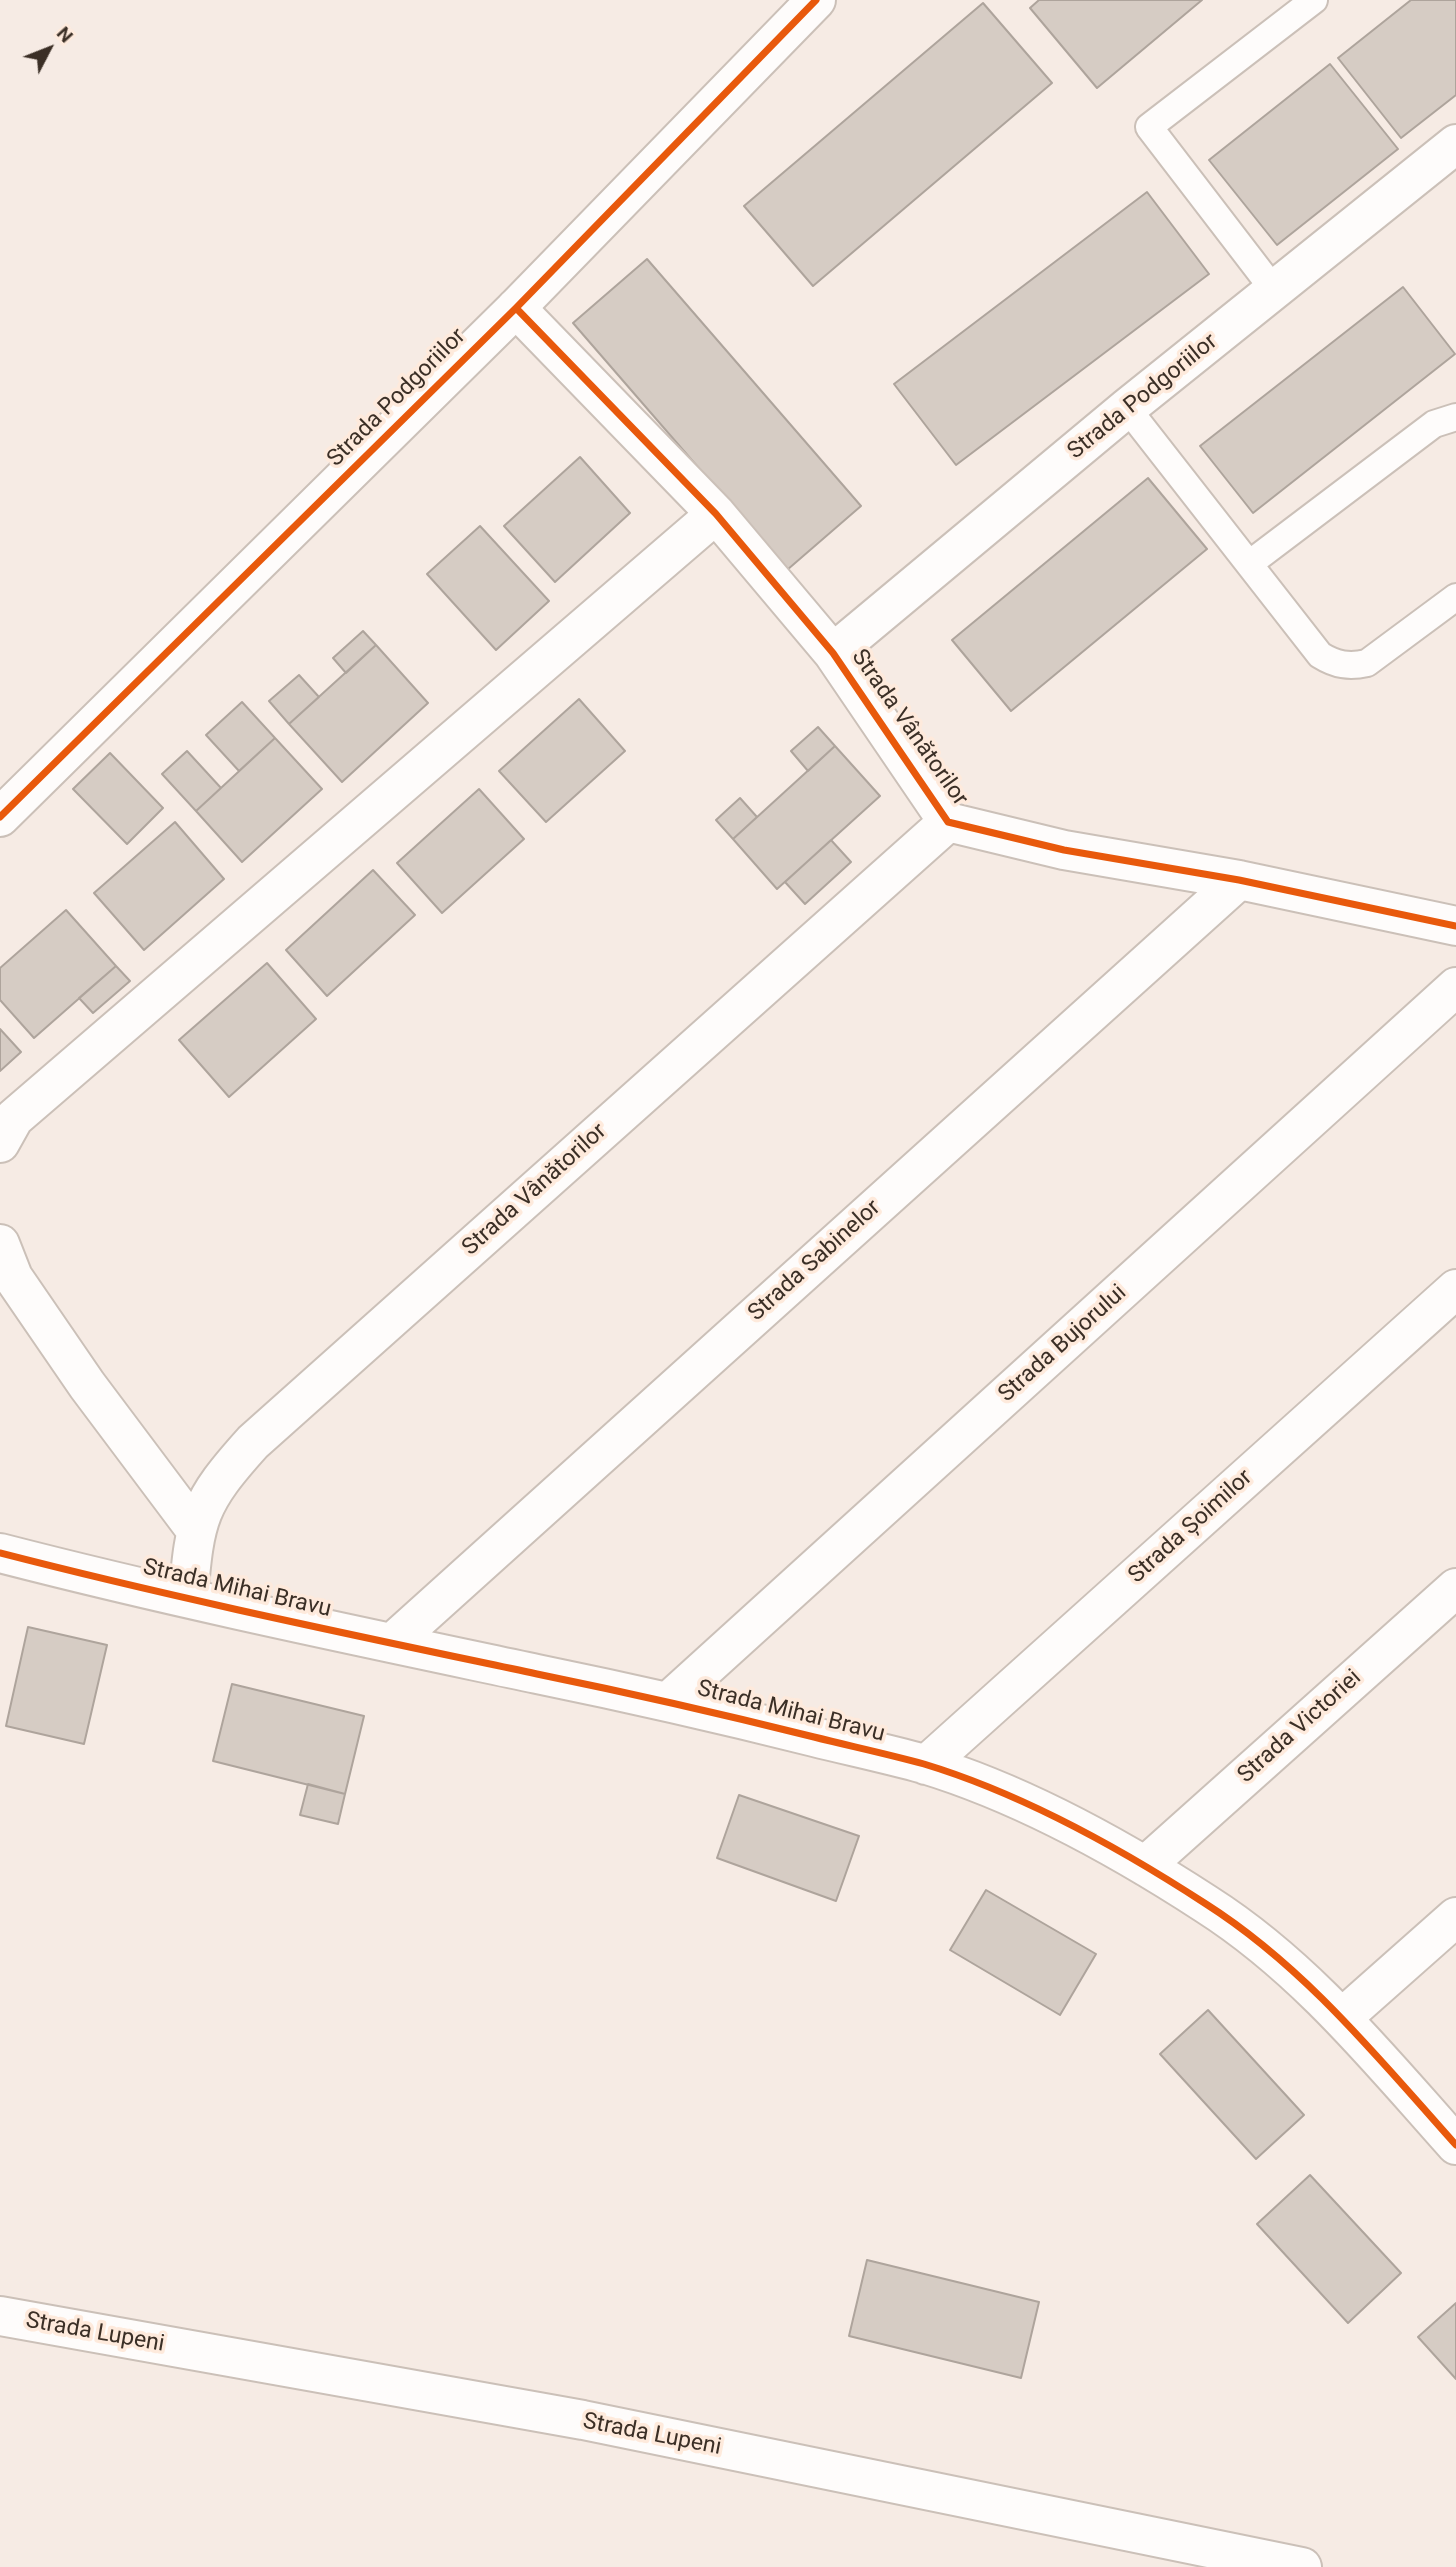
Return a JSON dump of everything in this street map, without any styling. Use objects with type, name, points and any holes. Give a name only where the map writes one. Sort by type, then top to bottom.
[{"type":"street","name":"Strada Podgoriilor","points":[[0,817],[516,307],[816,0]]},
{"type":"street","name":"Strada Podgoriilor","points":[[833,653],[1127,408],[1456,144]]},
{"type":"street","name":"Strada Vânătorilor","points":[[516,307],[716,514],[833,653],[948,822],[1064,850],[1239,880],[1456,926]]},
{"type":"street","points":[[0,1143],[15,1118],[716,514]]},
{"type":"street","name":"Strada Vânătorilor","points":[[188,1598],[195,1529],[217,1482],[253,1442],[948,822]]},
{"type":"street","name":"Strada Sabinelor","points":[[392,1643],[1239,880]]},
{"type":"street","name":"Strada Bujorului","points":[[669,1701],[1456,987]]},
{"type":"street","points":[[0,1244],[13,1276],[87,1385],[195,1529]]},
{"type":"street","name":"Strada Șoimilor","points":[[926,1765],[1456,1289]]},
{"type":"street","name":"Strada Mihai Bravu","points":[[0,1553],[188,1598],[669,1701],[926,1765],[1003,1794],[1072,1826],[1145,1866],[1209,1905],[1275,1954],[1342,2018],[1456,2145]]},
{"type":"street","name":"Strada Victoriei","points":[[1145,1866],[1456,1588]]},
{"type":"street","points":[[1342,2018],[1456,1917]]},
{"type":"street","name":"Strada Lupeni","points":[[0,2316],[583,2420],[1302,2567]]},
{"type":"lane","points":[[1274,290],[1149,127],[1314,0]]},
{"type":"lane","points":[[1127,408],[1320,655],[1340,665],[1367,663],[1456,597]]},
{"type":"lane","points":[[1249,565],[1433,424],[1456,417]]},
{"type":"building","points":[[1039,0],[1202,0],[1097,88],[1030,8]]},
{"type":"building","points":[[1411,0],[1456,0],[1456,95],[1401,138],[1338,58]]},
{"type":"building","points":[[983,3],[1052,83],[813,286],[744,206]]},
{"type":"building","points":[[1330,64],[1398,149],[1277,245],[1209,160]]},
{"type":"building","points":[[1147,192],[1209,274],[956,465],[894,384]]},
{"type":"building","points":[[647,259],[861,506],[787,570],[573,323]]},
{"type":"building","points":[[1403,287],[1455,354],[1253,513],[1200,446]]},
{"type":"building","points":[[580,457],[630,513],[555,582],[504,526]]},
{"type":"building","points":[[1148,478],[1207,549],[1011,711],[952,640]]},
{"type":"building","points":[[480,526],[549,601],[496,650],[427,574]]},
{"type":"building","points":[[363,631],[376,645],[346,673],[333,658]]},
{"type":"building","points":[[376,645],[428,703],[342,782],[289,724]]},
{"type":"building","points":[[299,675],[319,697],[289,724],[269,701]]},
{"type":"building","points":[[579,699],[625,751],[546,822],[499,771]]},
{"type":"building","points":[[242,702],[275,738],[239,771],[206,735]]},
{"type":"building","points":[[818,727],[835,746],[808,771],[791,751]]},
{"type":"building","points":[[275,738],[322,789],[242,862],[196,811]]},
{"type":"building","points":[[835,746],[880,796],[777,889],[733,839]]},
{"type":"building","points":[[187,751],[221,788],[196,811],[162,774]]},
{"type":"building","points":[[110,753],[163,808],[127,844],[73,789]]},
{"type":"building","points":[[479,789],[524,839],[442,913],[397,863]]},
{"type":"building","points":[[740,798],[757,817],[733,839],[716,820]]},
{"type":"building","points":[[175,822],[224,879],[144,950],[94,893]]},
{"type":"building","points":[[831,840],[851,862],[805,904],[785,882]]},
{"type":"building","points":[[373,870],[415,915],[327,996],[286,950]]},
{"type":"building","points":[[66,910],[116,966],[34,1038],[0,1000],[0,968]]},
{"type":"building","points":[[267,963],[316,1019],[229,1097],[179,1040]]},
{"type":"building","points":[[116,966],[130,981],[93,1013],[79,998]]},
{"type":"building","points":[[0,1029],[21,1052],[0,1071]]},
{"type":"building","points":[[28,1627],[107,1645],[84,1744],[6,1726]]},
{"type":"building","points":[[232,1684],[364,1716],[345,1794],[213,1761]]},
{"type":"building","points":[[308,1784],[345,1794],[338,1824],[300,1815]]},
{"type":"building","points":[[739,1795],[859,1836],[836,1901],[717,1858]]},
{"type":"building","points":[[986,1890],[1096,1954],[1060,2015],[950,1950]]},
{"type":"building","points":[[1208,2010],[1304,2115],[1256,2159],[1160,2054]]},
{"type":"building","points":[[1310,2175],[1401,2273],[1348,2323],[1257,2224]]},
{"type":"building","points":[[867,2260],[1039,2302],[1021,2378],[849,2336]]},
{"type":"building","points":[[1456,2303],[1456,2379],[1418,2337]]},
{"type":"cycle path","points":[[0,817],[516,308],[816,0]]},
{"type":"cycle path","points":[[516,308],[716,514],[833,653],[948,822],[1064,850],[1239,880],[1456,926]]},
{"type":"cycle path","points":[[0,1553],[201,1601],[745,1720],[924,1764],[998,1791],[1105,1843],[1173,1883],[1242,1929],[1276,1956],[1339,2016],[1456,2145]]}]
